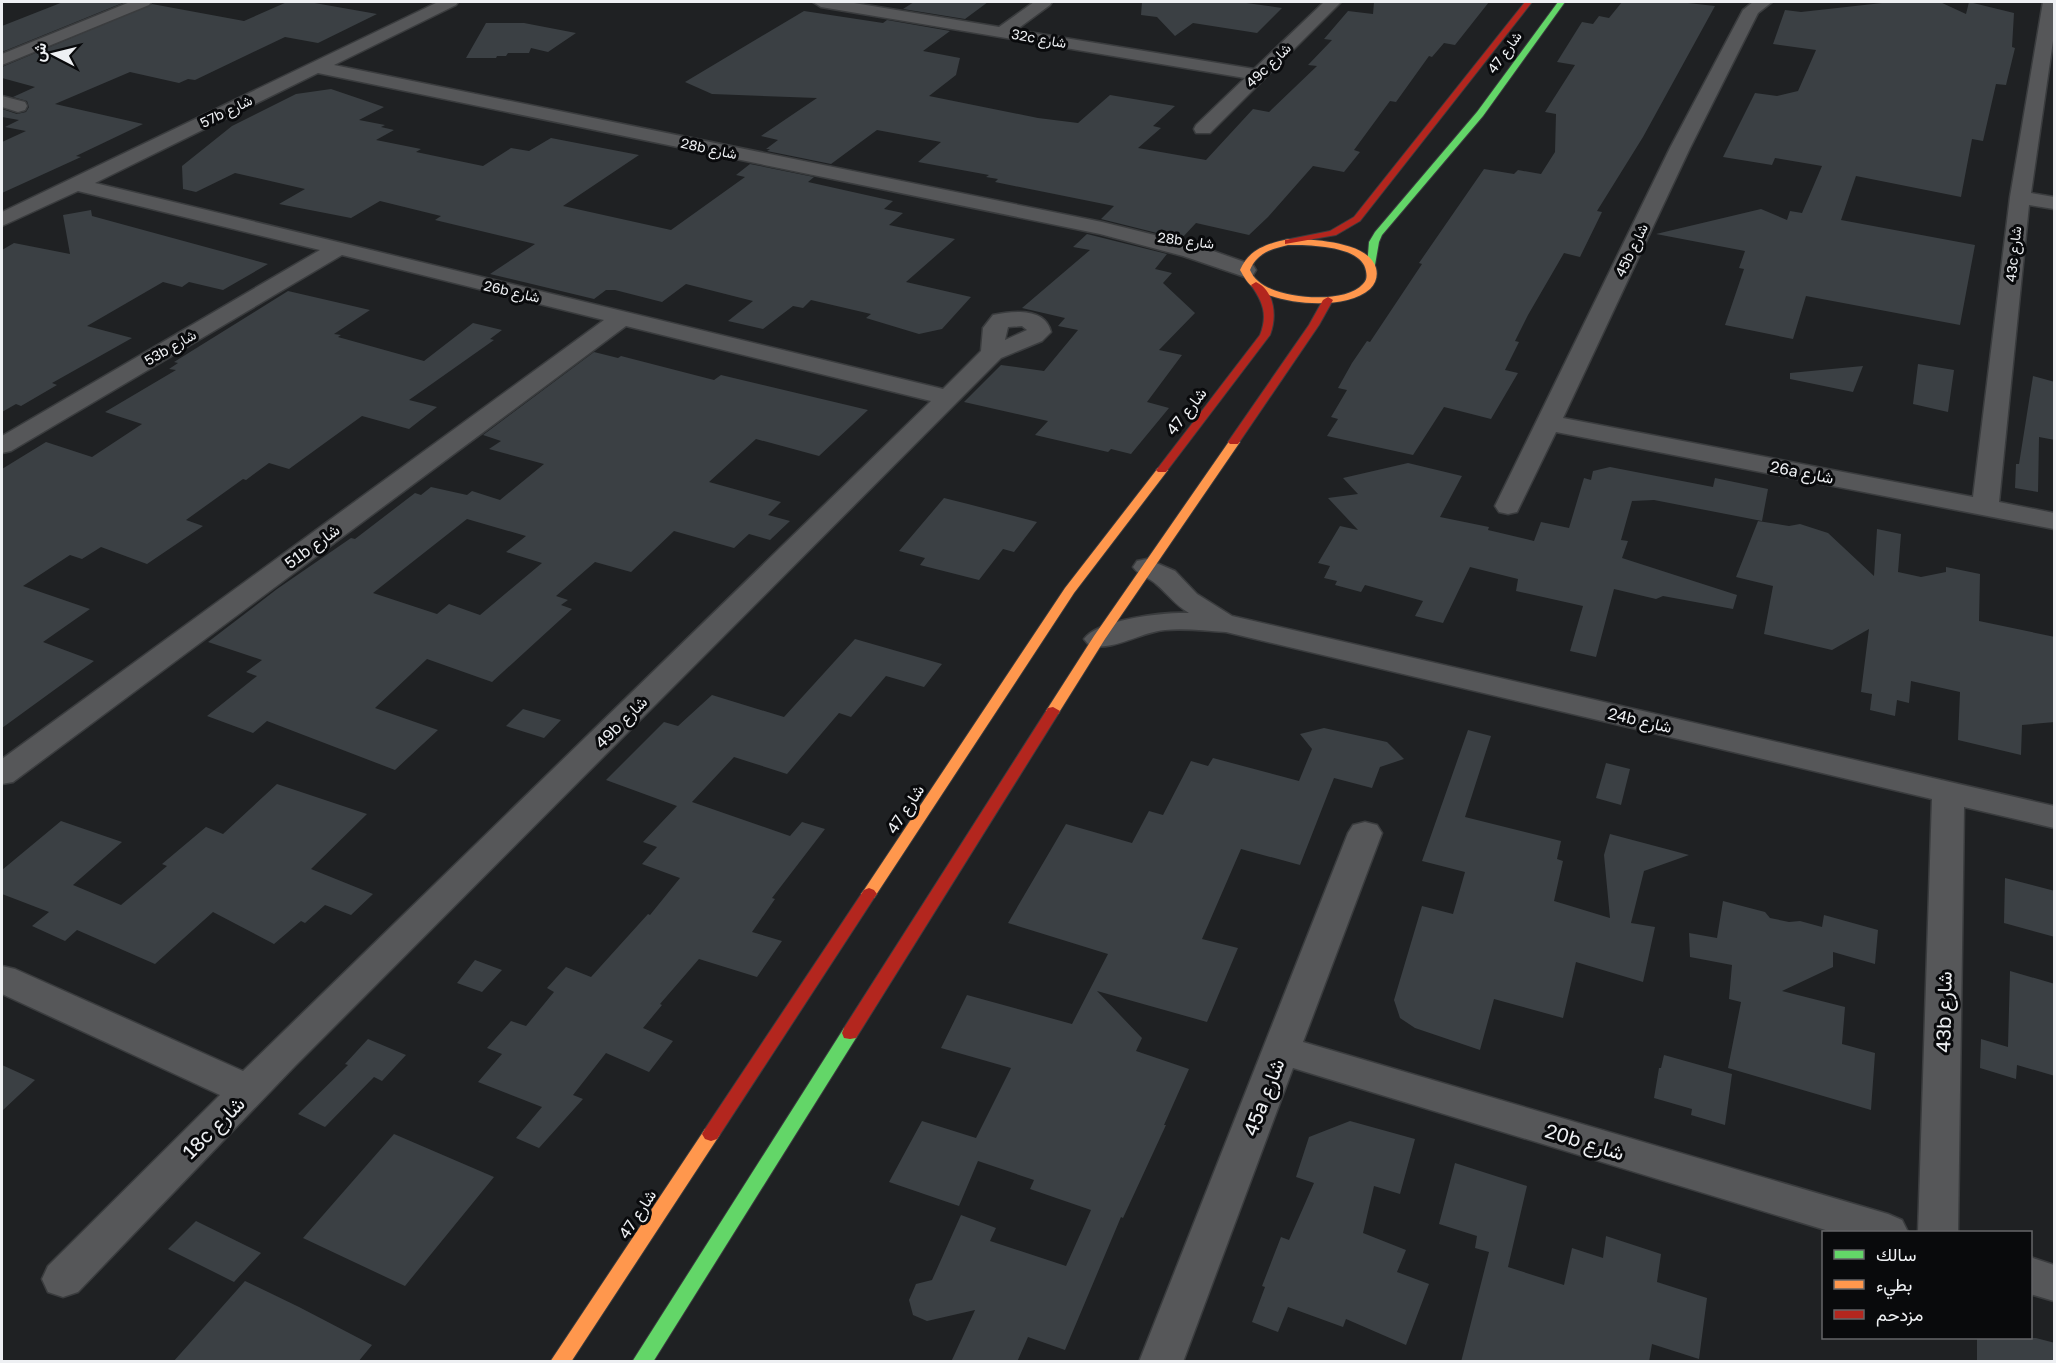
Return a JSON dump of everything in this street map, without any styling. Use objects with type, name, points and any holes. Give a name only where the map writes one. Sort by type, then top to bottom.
[{"type":"street","points":[[2,60],[143,2]]},
{"type":"street","name":"57b شارع","points":[[2,220],[450,2]]},
{"type":"street","name":"32c شارع","points":[[821,2],[1257,75]]},
{"type":"street","points":[[1002,32],[1044,2]]},
{"type":"street","name":"49c شارع","points":[[1203,129],[1333,2]]},
{"type":"street","name":"شارع 47","points":[[1279,244],[1331,235],[1347,228],[1357,219],[1528,2]]},
{"type":"street","name":"شارع 47","points":[[1251,278],[1274,293],[1294,298],[1328,300],[1364,289],[1371,281],[1373,273],[1370,265],[1374,242],[1378,234],[1480,114],[1561,2]]},
{"type":"street","name":"45b شارع","points":[[1508,506],[1680,148],[1751,9],[1764,2]]},
{"type":"street","name":"43c شارع","points":[[1985,507],[2020,197],[2051,2]]},
{"type":"street","name":"28b شارع","points":[[316,67],[1102,228],[1203,254],[1251,278]]},
{"type":"street","name":"26b شارع","points":[[76,184],[949,398]]},
{"type":"street","points":[[2020,197],[2055,202]]},
{"type":"street","name":"28b شارع","points":[[1102,228],[1211,244],[1245,247],[1279,244]]},
{"type":"street","points":[[1251,278],[1247,261],[1256,252],[1279,244],[1328,244],[1360,256],[1370,265]]},
{"type":"street","name":"53b شارع","points":[[2,446],[339,248]]},
{"type":"street","name":"شارع 47","points":[[560,1362],[1069,591],[1265,335],[1271,324],[1272,312],[1269,300],[1251,278]]},
{"type":"street","points":[[642,1362],[1099,639],[1314,326],[1328,300]]},
{"type":"street","name":"51b شارع","points":[[2,774],[623,317]]},
{"type":"street","name":"49b شارع","points":[[249,1091],[993,352]]},
{"type":"street","name":"26a شارع","points":[[1549,423],[2055,521]]},
{"type":"street","name":"24b شارع","points":[[1148,567],[1165,577],[1187,600],[1226,623]]},
{"type":"street","name":"24b شارع","points":[[1099,639],[1133,627],[1165,621],[1226,623],[2055,817]]},
{"type":"street","name":"43b شارع","points":[[1938,1231],[1948,791]]},
{"type":"street","name":"45a شارع","points":[[1161,1362],[1365,833]]},
{"type":"street","name":"18c شارع","points":[[2,980],[249,1091],[63,1279]]},
{"type":"street","name":"20b شارع","points":[[1281,1050],[1881,1231]]},
{"type":"street","points":[[2032,1275],[2055,1283]]},
{"type":"building","points":[[63,2],[125,2],[2,52],[2,26]]},
{"type":"building","points":[[287,2],[309,2],[377,14],[318,43],[285,37],[195,80],[188,79],[179,83],[130,72],[55,104],[143,124],[76,156],[81,157],[2,193],[2,142],[26,131],[5,127],[19,120],[2,117],[2,109],[17,114],[26,112],[29,107],[27,101],[13,97],[35,87],[2,78],[2,67],[152,4],[244,21]]},
{"type":"building","points":[[914,2],[988,2],[965,19],[903,9]]},
{"type":"building","points":[[1142,2],[1239,2],[1282,8],[1257,33],[1193,23],[1175,36],[1157,17],[1141,15]]},
{"type":"building","points":[[1374,2],[1489,2],[1455,45],[1444,43],[1432,57],[1429,56],[1396,102],[1390,101],[1354,150],[1360,152],[1344,172],[1313,166],[1249,235],[1196,223],[1181,239],[1101,219],[1114,206],[995,182],[998,179],[986,177],[989,175],[918,162],[941,142],[877,130],[831,164],[767,151],[770,149],[766,149],[778,140],[761,136],[817,98],[712,94],[685,82],[804,11],[883,23],[887,20],[950,31],[923,51],[960,58],[956,75],[929,96],[1038,118],[1078,123],[1110,95],[1175,106],[1153,126],[1161,128],[1138,148],[1206,160],[1253,109],[1269,112],[1317,66],[1308,65],[1332,40],[1324,39],[1348,11],[1373,14]]},
{"type":"building","points":[[1622,2],[1679,2],[1715,6],[1643,137],[1597,211],[1602,212],[1580,257],[1564,253],[1528,315],[1515,341],[1519,342],[1505,370],[1518,373],[1491,419],[1444,407],[1413,455],[1327,436],[1338,419],[1331,417],[1347,390],[1338,388],[1352,363],[1367,341],[1370,342],[1422,264],[1419,263],[1484,169],[1514,174],[1518,170],[1541,174],[1555,152],[1556,114],[1545,112],[1575,65],[1557,62],[1582,22],[1593,24],[1599,16],[1609,18]]},
{"type":"building","points":[[1891,2],[1940,2],[1966,14],[1969,2],[2014,13],[2012,47],[2015,48],[2006,85],[1996,84],[1983,141],[1972,139],[1961,197],[1856,176],[1841,220],[1975,245],[1960,325],[1806,296],[1793,339],[1725,325],[1744,269],[1739,268],[1745,251],[1656,234],[1761,209],[1787,220],[1790,211],[1802,213],[1822,166],[1775,158],[1772,165],[1723,157],[1755,93],[1777,96],[1798,91],[1816,50],[1773,44],[1785,10],[1801,12]]},
{"type":"building","points":[[486,23],[524,23],[576,33],[548,52],[531,48],[529,53],[508,53],[506,56],[496,58],[466,58]]},
{"type":"building","points":[[331,89],[384,107],[359,120],[385,125],[381,127],[394,130],[376,140],[421,149],[416,152],[483,166],[511,148],[529,151],[551,138],[639,155],[563,206],[671,230],[745,177],[736,175],[750,164],[814,177],[808,182],[893,201],[884,209],[903,213],[889,225],[955,239],[906,282],[971,297],[942,329],[919,334],[866,318],[871,314],[811,300],[803,308],[793,306],[763,329],[728,321],[753,301],[686,284],[662,302],[615,290],[606,290],[594,299],[490,274],[535,244],[435,220],[441,216],[380,201],[351,218],[279,204],[305,189],[235,173],[196,192],[183,189],[182,166],[232,126],[296,94]]},
{"type":"building","points":[[91,210],[92,216],[268,264],[223,290],[189,282],[182,287],[163,282],[87,326],[132,338],[52,383],[57,385],[21,406],[16,404],[2,412],[2,250],[14,243],[70,254],[63,215]]},
{"type":"building","points":[[1087,234],[1167,254],[1155,269],[1172,273],[1163,283],[1195,313],[1159,350],[1182,355],[1147,402],[1169,408],[1131,454],[1111,449],[1108,452],[1035,435],[1048,421],[964,402],[1001,365],[1044,371],[1078,330],[1058,326],[1065,318],[1022,308],[1090,250],[1073,247]]},
{"type":"building","points":[[288,291],[370,310],[334,334],[424,361],[473,323],[502,330],[490,339],[494,340],[409,400],[437,407],[409,429],[362,416],[289,469],[269,463],[246,480],[243,479],[186,520],[203,526],[147,564],[101,547],[82,559],[70,555],[23,586],[90,609],[43,642],[94,661],[2,728],[2,469],[46,442],[92,457],[142,424],[105,412],[176,370],[169,369],[178,363],[174,362]]},
{"type":"building","points":[[594,352],[618,358],[621,356],[714,380],[721,375],[868,410],[819,456],[756,439],[709,482],[781,502],[768,515],[790,521],[770,540],[749,534],[734,548],[674,531],[631,572],[595,562],[556,596],[568,600],[561,605],[572,609],[492,682],[427,659],[375,708],[438,730],[395,770],[267,721],[253,733],[207,716],[257,676],[246,672],[262,660],[208,642],[277,589],[351,538],[355,539],[415,493],[421,495],[431,487],[467,495],[472,491],[500,500],[544,464],[489,449],[501,441],[483,435]],"holes":[[[467,519],[526,536],[506,552],[542,563],[480,615],[449,604],[437,614],[373,593]]]},
{"type":"building","points":[[1918,364],[1954,370],[1948,412],[1913,404]]},
{"type":"building","points":[[1863,366],[1853,392],[1790,379],[1790,373]]},
{"type":"building","points":[[2033,376],[2055,382],[2055,440],[2039,437],[2038,492],[2015,488],[2016,464],[2019,464]]},
{"type":"building","points":[[1408,463],[1462,476],[1440,517],[1489,527],[1488,530],[1534,541],[1541,522],[1569,528],[1584,478],[1591,480],[1593,471],[1610,467],[1713,487],[1715,478],[1768,489],[1762,521],[1654,500],[1632,501],[1621,540],[1628,541],[1622,558],[1737,595],[1733,609],[1663,596],[1656,599],[1614,589],[1596,657],[1570,651],[1583,606],[1516,591],[1518,579],[1470,567],[1443,623],[1415,616],[1423,601],[1365,585],[1361,592],[1335,585],[1337,581],[1324,578],[1330,566],[1318,563],[1340,526],[1358,530],[1328,498],[1358,494],[1343,478]]},
{"type":"building","points":[[944,498],[1037,522],[1014,552],[1003,549],[979,580],[920,565],[925,558],[899,551]]},
{"type":"building","points":[[1758,521],[1789,526],[1800,524],[1828,533],[1874,576],[1877,529],[1901,534],[1898,572],[1921,577],[1946,572],[1946,567],[1980,574],[1979,621],[2055,637],[2055,722],[2022,725],[2021,755],[1958,740],[1960,692],[1911,681],[1909,703],[1897,700],[1895,716],[1870,710],[1872,694],[1861,692],[1869,629],[1832,650],[1764,634],[1773,586],[1736,577]]},
{"type":"building","points":[[855,639],[942,664],[924,687],[886,676],[851,717],[839,713],[787,774],[734,757],[692,802],[790,836],[802,822],[825,829],[772,898],[775,899],[752,932],[782,941],[757,977],[699,959],[660,1004],[662,1005],[643,1028],[673,1041],[649,1072],[606,1053],[573,1095],[583,1099],[539,1148],[516,1138],[542,1107],[478,1082],[502,1054],[487,1048],[511,1021],[526,1026],[554,992],[547,988],[566,967],[591,977],[648,914],[650,915],[680,878],[642,864],[657,847],[643,842],[677,806],[606,780],[664,722],[678,726],[712,695],[784,717]]},
{"type":"building","points":[[523,709],[561,720],[544,738],[506,726]]},
{"type":"building","points":[[1324,728],[1387,742],[1404,759],[1380,767],[1372,788],[1334,778],[1300,865],[1241,849],[1202,939],[1238,948],[1207,1022],[1097,991],[1142,1038],[1136,1051],[1189,1069],[1164,1125],[1166,1125],[1123,1218],[1121,1217],[1065,1350],[1028,1337],[1017,1362],[951,1362],[975,1310],[927,1321],[913,1315],[909,1300],[916,1284],[932,1280],[961,1215],[996,1228],[990,1241],[1066,1266],[1091,1210],[1030,1189],[1034,1180],[978,1161],[959,1206],[889,1182],[922,1121],[976,1138],[1011,1068],[941,1048],[967,995],[1072,1024],[1108,954],[1008,923],[1066,824],[1132,843],[1149,811],[1163,815],[1191,761],[1208,766],[1213,758],[1299,781],[1312,749],[1300,734]]},
{"type":"building","points":[[1468,730],[1491,736],[1465,817],[1561,841],[1557,859],[1563,861],[1554,901],[1610,918],[1604,855],[1610,834],[1689,855],[1644,871],[1631,923],[1655,927],[1643,982],[1576,962],[1563,1018],[1494,999],[1480,1050],[1415,1028],[1400,1018],[1394,1000],[1422,906],[1453,914],[1465,872],[1422,861]]},
{"type":"building","points":[[1606,763],[1630,769],[1621,805],[1596,798]]},
{"type":"building","points":[[277,784],[367,814],[311,869],[373,894],[351,915],[325,905],[305,923],[301,921],[274,944],[213,912],[155,964],[77,930],[65,941],[32,926],[49,912],[2,894],[2,870],[61,821],[122,842],[73,885],[121,905],[167,866],[162,864],[206,827],[223,834]]},
{"type":"building","points":[[2005,878],[2055,891],[2055,937],[2004,923]]},
{"type":"building","points":[[1723,901],[1765,912],[1770,918],[1789,922],[1800,921],[1822,927],[1824,915],[1878,930],[1875,964],[1833,952],[1833,967],[1782,991],[1845,1007],[1842,1044],[1875,1053],[1871,1110],[1728,1068],[1741,1002],[1729,999],[1732,965],[1690,957],[1689,933],[1717,938]]},
{"type":"building","points":[[475,960],[502,970],[482,992],[457,983]]},
{"type":"building","points":[[2010,971],[2055,984],[2055,1076],[2017,1065],[2016,1079],[1980,1068],[1981,1039],[2008,1047]]},
{"type":"building","points":[[368,1039],[406,1055],[382,1081],[374,1077],[325,1127],[298,1114],[348,1065],[345,1064]]},
{"type":"building","points":[[1664,1055],[1732,1074],[1725,1125],[1691,1115],[1692,1109],[1654,1098],[1659,1068],[1661,1068]]},
{"type":"building","points":[[2,1065],[35,1080],[2,1111]]},
{"type":"building","points":[[1350,1121],[1415,1139],[1400,1194],[1374,1186],[1363,1233],[1406,1250],[1397,1272],[1429,1284],[1406,1345],[1346,1319],[1343,1327],[1288,1307],[1278,1332],[1252,1322],[1265,1287],[1262,1286],[1281,1237],[1289,1240],[1314,1183],[1296,1177],[1309,1137]]},
{"type":"building","points":[[394,1134],[494,1177],[405,1286],[303,1238]]},
{"type":"building","points":[[1455,1163],[1527,1186],[1508,1267],[1564,1285],[1572,1248],[1603,1258],[1606,1236],[1661,1254],[1657,1282],[1707,1298],[1699,1359],[1652,1344],[1649,1362],[1461,1362],[1489,1252],[1475,1248],[1477,1236],[1439,1224]]},
{"type":"building","points":[[196,1221],[261,1253],[234,1282],[168,1249]]},
{"type":"building","points":[[245,1281],[372,1345],[358,1362],[173,1362]]},
{"type":"building","points":[[2036,1338],[2055,1343],[2055,1362],[1977,1362],[1977,1339]]},
{"type":"traffic: fast","points":[[1370,265],[1374,242],[1378,234],[1480,114],[1561,2]]},
{"type":"traffic: fast","points":[[642,1362],[850,1033]]},
{"type":"traffic: slow","points":[[1288,242],[1324,244],[1363,256],[1370,264],[1372,274],[1368,285],[1352,294],[1324,300],[1279,295],[1256,285],[1245,270],[1248,263],[1256,253],[1288,242]]},
{"type":"traffic: slow","points":[[1053,711],[1099,639],[1234,442]]},
{"type":"traffic: slow","points":[[869,894],[1069,591],[1162,470]]},
{"type":"traffic: slow","points":[[560,1362],[711,1134]]},
{"type":"traffic: jam","points":[[1288,242],[1333,233],[1357,219],[1528,2]]},
{"type":"traffic: jam","points":[[1162,470],[1265,335],[1268,328],[1269,309],[1265,297],[1256,285]]},
{"type":"traffic: jam","points":[[1234,442],[1314,325],[1328,300]]},
{"type":"traffic: jam","points":[[850,1033],[1053,711]]},
{"type":"traffic: jam","points":[[711,1134],[869,894]]}]
